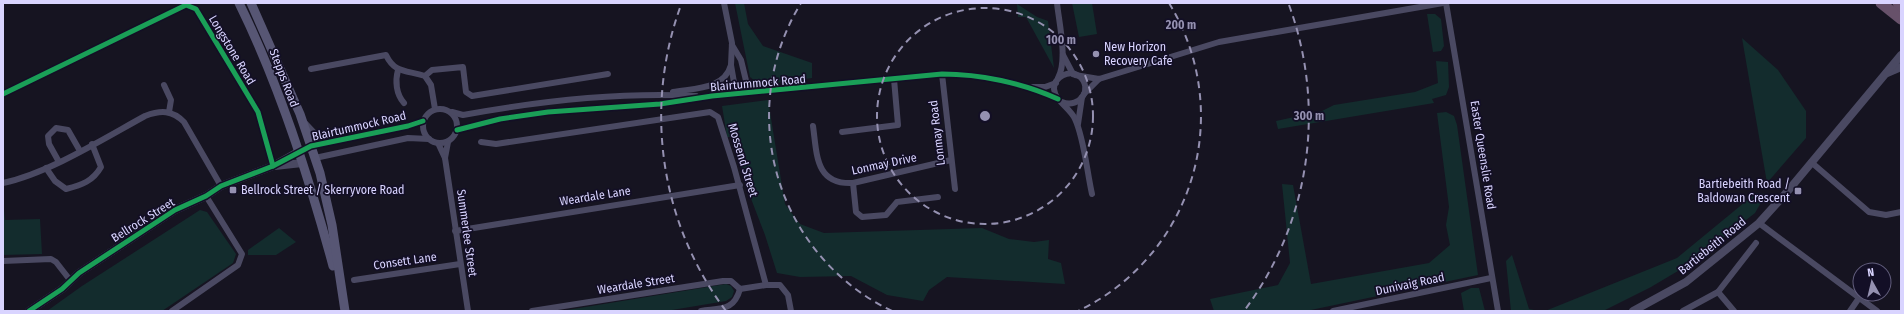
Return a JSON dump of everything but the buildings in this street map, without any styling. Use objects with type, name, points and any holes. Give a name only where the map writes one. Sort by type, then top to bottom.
[{"type":"highway","points":[[1881,3],[1900,16]]},
{"type":"highway","points":[[1898,3],[1900,16]]},
{"type":"main road","name":"Stepps Road","points":[[239,3],[272,80],[302,163],[321,222],[344,308]]},
{"type":"main road","name":"Stepps Road","points":[[251,3],[300,114],[315,158],[332,225],[344,308]]},
{"type":"main road","points":[[302,163],[315,158]]},
{"type":"street","points":[[724,3],[732,44],[731,64],[736,94]]},
{"type":"street","points":[[1057,3],[1063,53],[1061,71],[1054,90],[1060,101],[1071,111],[1078,124],[1092,194]]},
{"type":"street","points":[[1056,82],[1064,74],[1074,74],[1099,79],[1219,42],[1445,3]]},
{"type":"street","name":"Easter Queenslie Road","points":[[1445,3],[1491,278],[1498,311]]},
{"type":"street","name":"Longstone Road","points":[[3,94],[186,6],[196,9],[258,112],[273,166]]},
{"type":"street","points":[[732,44],[741,60],[749,93]]},
{"type":"street","points":[[1063,53],[1074,74],[1083,80],[1085,85],[1078,124]]},
{"type":"street","points":[[311,69],[386,55],[391,65],[398,70],[425,76],[431,85],[435,109]]},
{"type":"street","name":"Bartiebeith Road","points":[[1633,311],[1686,282],[1759,223],[1787,192],[1901,55]]},
{"type":"street","name":"Bartiebeith Road","points":[[1886,74],[1901,62]]},
{"type":"street","points":[[659,94],[712,86],[724,78],[731,64]]},
{"type":"street","points":[[425,76],[432,70],[463,67],[466,92],[472,96],[608,74]]},
{"type":"street","points":[[1886,74],[1901,67]]},
{"type":"street","points":[[398,70],[397,87],[400,98],[404,102]]},
{"type":"street","name":"Blairtummock Road","points":[[457,130],[500,119],[548,112],[660,104],[712,96],[942,74],[975,77],[1027,87],[1045,87],[1056,82]]},
{"type":"street","name":"Lonmay Road","points":[[942,74],[955,189]]},
{"type":"street","points":[[842,132],[898,125],[894,79]]},
{"type":"street","points":[[1060,101],[1072,104],[1083,96],[1099,79]]},
{"type":"street","points":[[164,85],[171,100],[169,112]]},
{"type":"street","name":"Blairtummock Road","points":[[1027,87],[1060,101]]},
{"type":"street","name":"Blairtummock Road","points":[[452,112],[463,115],[547,102],[659,94],[712,96]]},
{"type":"street","points":[[444,108],[452,112],[456,117],[457,130],[454,137],[448,142],[438,143],[429,139],[425,134],[423,121],[428,113],[435,109],[444,108]]},
{"type":"street","points":[[3,183],[22,179],[59,162],[145,116],[156,112],[169,112],[178,115],[184,122],[221,186]]},
{"type":"street","name":"Mossend Street","points":[[481,142],[496,144],[710,112],[718,117],[740,185],[766,285]]},
{"type":"street","points":[[300,114],[313,133],[320,139],[331,143]]},
{"type":"street","name":"Blairtummock Road","points":[[298,152],[311,146],[408,126],[423,121]]},
{"type":"street","name":"Lonmay Drive","points":[[813,126],[819,164],[823,173],[834,181],[853,183],[951,160]]},
{"type":"street","points":[[59,162],[48,144],[48,136],[56,128],[68,130],[80,151]]},
{"type":"street","name":"Blairtummock Road","points":[[315,158],[408,138],[429,139]]},
{"type":"street","points":[[445,158],[448,142]]},
{"type":"street","points":[[438,143],[445,158]]},
{"type":"street","points":[[46,168],[55,181],[66,189],[79,186],[96,176],[100,166],[92,144]]},
{"type":"street","name":"Bellrock Street","points":[[28,311],[62,288],[70,280],[175,210],[206,196],[221,186],[273,166],[298,152]]},
{"type":"street","name":"Summerlee Street","points":[[445,158],[468,311]]},
{"type":"street","points":[[1811,162],[1869,212],[1886,215],[1901,212]]},
{"type":"street","name":"Bellrock Street","points":[[273,166],[302,163]]},
{"type":"street","points":[[853,183],[856,212],[862,217],[886,215],[898,202],[938,197]]},
{"type":"street","name":"Weardale Lane","points":[[455,231],[740,185]]},
{"type":"street","points":[[172,311],[238,265],[242,254],[206,196]]},
{"type":"street","points":[[1759,223],[1852,293]]},
{"type":"street","points":[[1683,311],[1718,292],[1756,243]]},
{"type":"street","points":[[3,261],[51,259],[56,262],[70,280]]},
{"type":"street","name":"Consett Lane","points":[[354,280],[460,264]]},
{"type":"street","name":"Dunivaig Road","points":[[1333,311],[1491,278]]},
{"type":"street","name":"Weardale Street","points":[[532,311],[723,281],[731,281],[740,289]]},
{"type":"street","points":[[701,311],[728,306],[737,301],[740,289],[766,285],[780,285],[788,295],[791,311]]},
{"type":"street","points":[[1718,292],[1734,311]]},
{"type":"street","points":[[1850,311],[1856,302]]},
{"type":"street","points":[[1865,302],[1877,311]]},
{"type":"green space","points":[[735,3],[744,3],[748,24],[763,46],[812,63],[812,78],[760,85],[750,77]]},
{"type":"green space","points":[[1072,3],[1092,3],[1097,34],[1079,37]]},
{"type":"green space","points":[[1017,4],[1037,17],[1048,21],[1054,68],[1026,17],[1018,17]]},
{"type":"green space","points":[[1427,14],[1435,14],[1441,19],[1444,46],[1441,51],[1433,52]]},
{"type":"green space","points":[[1742,38],[1778,70],[1806,111],[1806,138],[1767,183]]},
{"type":"green space","points":[[1436,61],[1448,62],[1449,87],[1446,95],[1432,99],[1434,103],[1278,129],[1276,121],[1322,111],[1334,105],[1415,92],[1438,83]]},
{"type":"green space","points":[[768,100],[785,204],[800,224],[824,233],[982,228],[1009,239],[1034,242],[1049,240],[1048,259],[1061,263],[1065,284],[947,277],[929,290],[923,301],[887,295],[851,276],[800,277],[777,273],[765,235],[745,183],[741,167],[742,160],[736,140],[734,137],[727,137],[722,106]]},
{"type":"green space","points":[[1446,112],[1454,116],[1457,125],[1478,275],[1306,311],[1214,311],[1210,299],[1278,285],[1290,263],[1282,184],[1293,185],[1311,284],[1429,263],[1450,245],[1446,225],[1449,207],[1437,113]]},
{"type":"green space","points":[[1756,193],[1766,194],[1755,213],[1688,265],[1651,287],[1603,311],[1545,311],[1677,258]]},
{"type":"green space","points":[[3,200],[5,220],[40,219],[42,254],[3,255]]},
{"type":"green space","points":[[200,210],[207,212],[236,254],[233,263],[162,311],[47,311],[82,286]]},
{"type":"green space","points":[[279,228],[296,242],[276,255],[248,255],[248,250]]},
{"type":"green space","points":[[1512,255],[1529,309],[1539,311],[1511,311],[1506,261]]},
{"type":"green space","points":[[726,284],[731,286],[734,291],[732,297],[726,301],[666,311],[561,311]]},
{"type":"green space","points":[[1471,288],[1479,288],[1485,311],[1464,311],[1461,293]]},
{"type":"cycle path","points":[[3,94],[186,5],[196,9],[258,112],[273,166]]},
{"type":"cycle path","points":[[457,130],[500,119],[548,112],[660,104],[712,96],[942,74],[956,74],[1001,80],[1030,88],[1058,99]]},
{"type":"cycle path","points":[[29,311],[62,289],[79,273],[175,210],[206,196],[221,186],[273,166],[311,146],[408,126],[423,121]]},
{"type":"place","name":"New Horizon Recovery Cafe","points":[[1096,54]]},
{"type":"place","name":"Bellrock Street / Skerryvore Road","points":[[233,190]]},
{"type":"place","name":"Bartiebeith Road / Baldowan Crescent","points":[[1798,191]]}]
